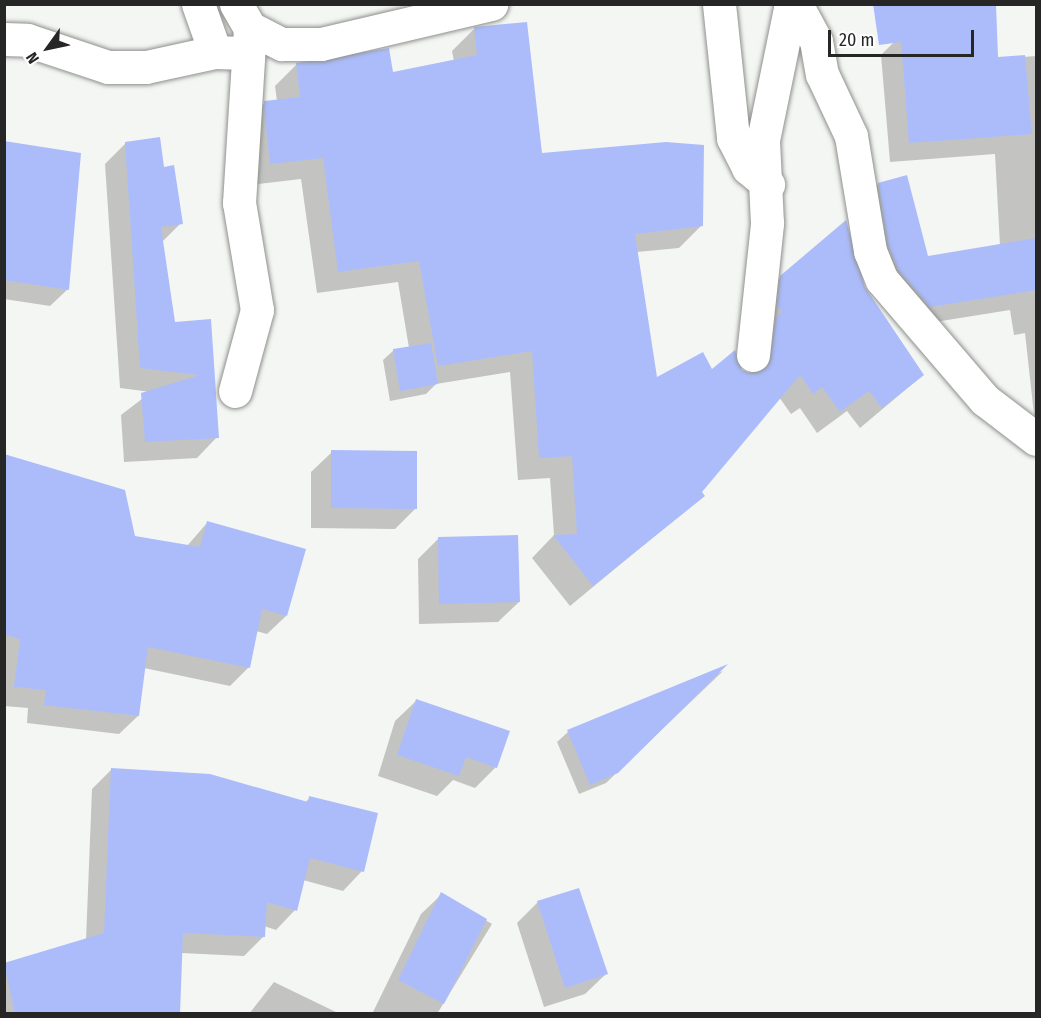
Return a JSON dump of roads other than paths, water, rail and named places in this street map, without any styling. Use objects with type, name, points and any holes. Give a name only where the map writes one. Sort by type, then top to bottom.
[{"type":"street","points":[[198,4],[215,52]]},
{"type":"street","points":[[244,28],[282,44],[321,44],[491,4]]},
{"type":"street","points":[[719,4],[733,138],[748,168],[768,184]]},
{"type":"street","points":[[753,355],[768,184],[763,140],[791,4]]},
{"type":"street","points":[[796,4],[816,41],[822,75],[851,136],[870,251],[882,280],[985,400],[1036,439]]},
{"type":"street","points":[[4,39],[27,40],[108,67],[146,67],[215,52],[244,28]]},
{"type":"street","points":[[235,391],[257,310],[239,203],[244,28]]}]
